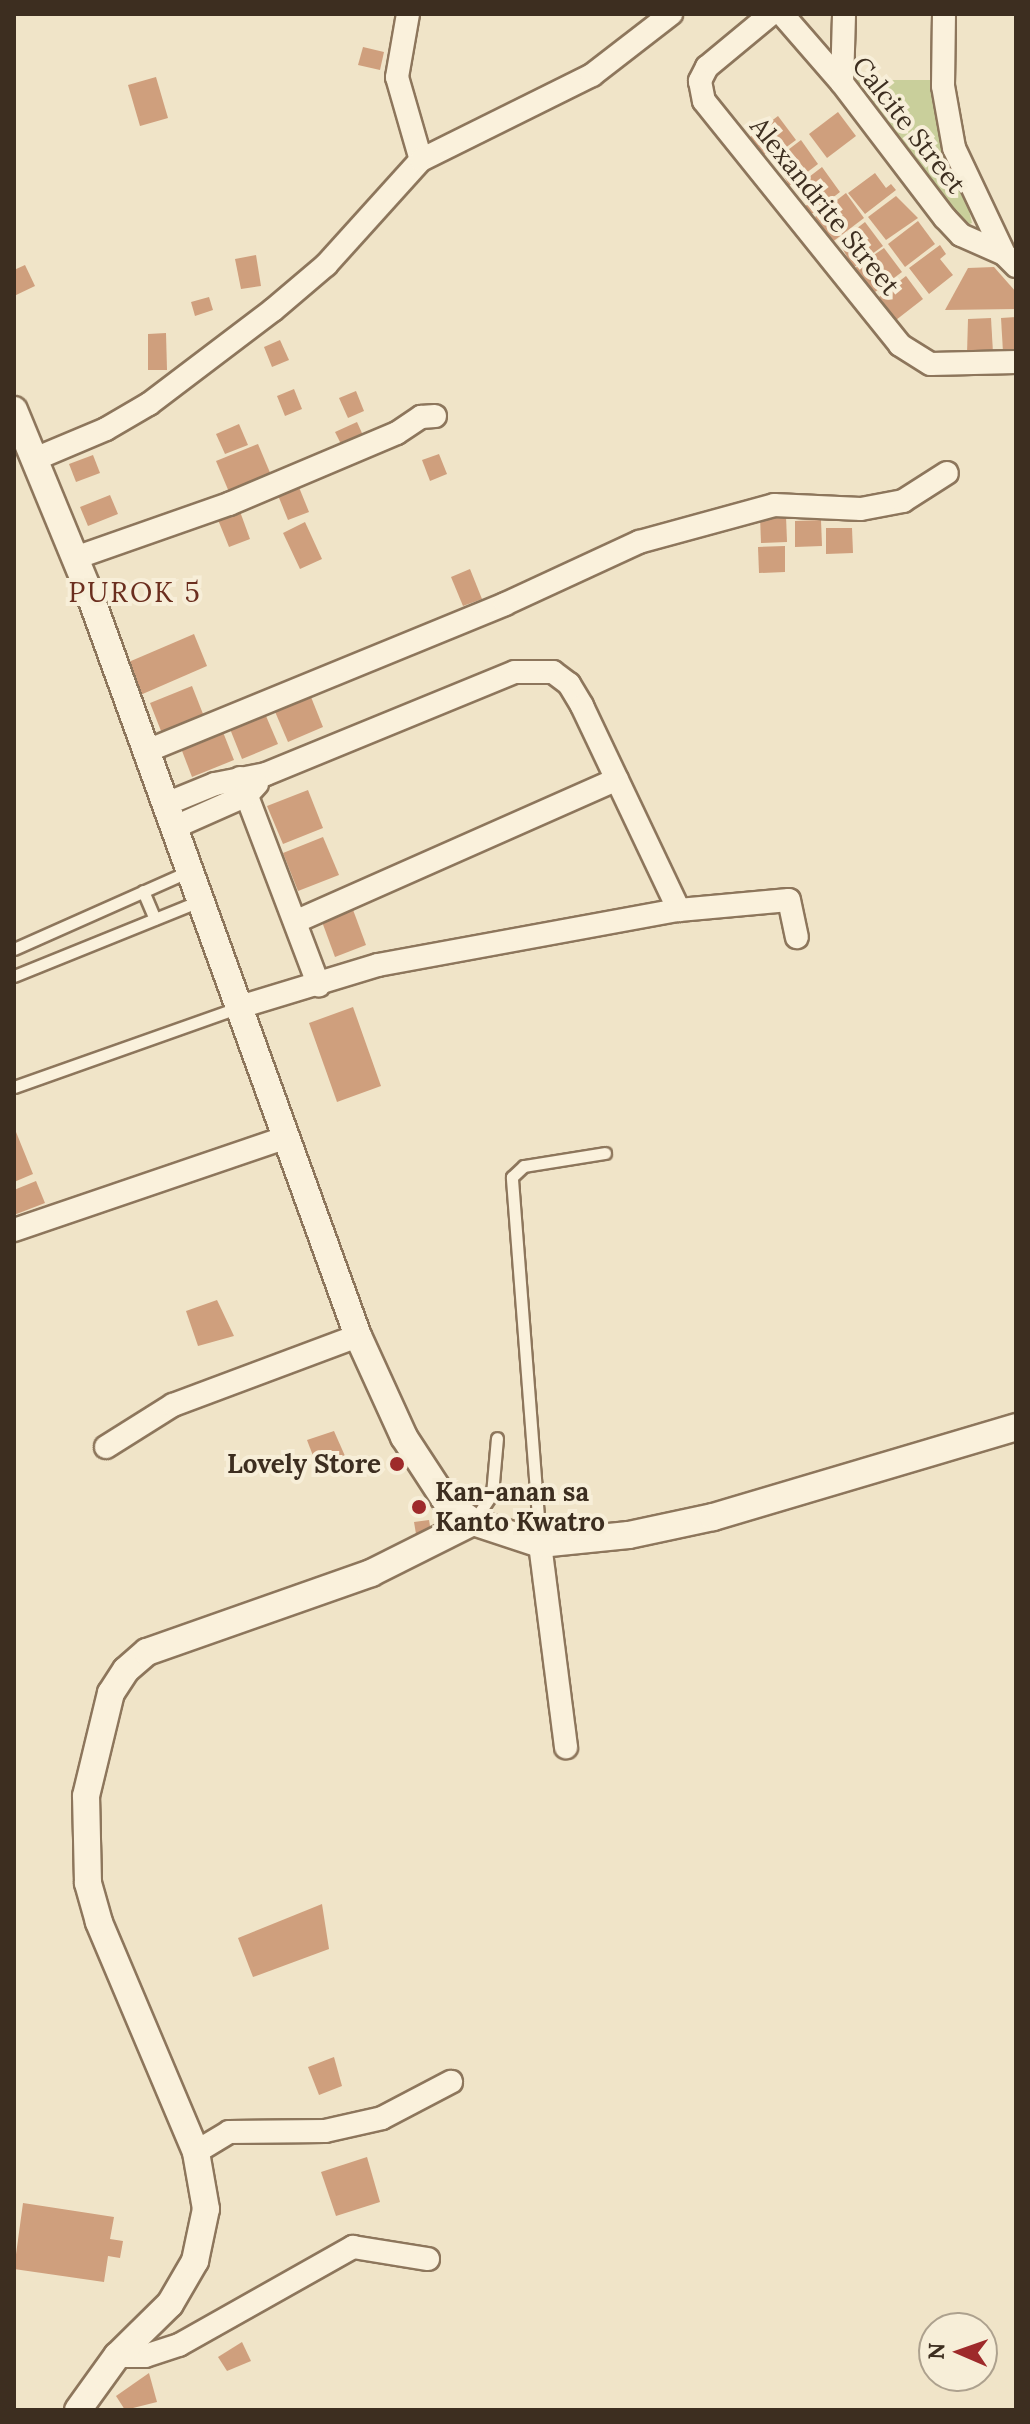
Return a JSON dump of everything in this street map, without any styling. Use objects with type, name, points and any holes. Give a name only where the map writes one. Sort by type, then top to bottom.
[{"type":"street","points":[[408,14],[397,77],[421,160]]},
{"type":"street","points":[[35,459],[106,429],[149,404],[261,320],[326,265],[421,160],[592,75],[671,14]]},
{"type":"street","name":"Alexandrite Street","points":[[771,14],[707,67],[700,81],[704,101],[900,345],[931,364],[1016,362]]},
{"type":"street","name":"Calcite Street","points":[[782,14],[842,83],[945,218],[961,235],[1010,260]]},
{"type":"street","points":[[842,83],[844,14]]},
{"type":"street","points":[[944,14],[943,86],[950,133],[1010,260]]},
{"type":"street","points":[[14,410],[75,558],[243,1006],[358,1336],[426,1477],[447,1503],[473,1522],[540,1544],[629,1535],[713,1517],[1016,1427]]},
{"type":"street","points":[[75,558],[229,504],[397,433],[421,417],[435,416]]},
{"type":"street","points":[[147,751],[505,604],[639,542],[774,505],[861,509],[903,501],[947,473]]},
{"type":"street","points":[[170,815],[515,672],[553,672],[569,684],[679,910]]},
{"type":"street","points":[[297,921],[617,779]]},
{"type":"street","points":[[244,786],[319,986]]},
{"type":"street","points":[[243,1006],[319,986],[378,965],[679,910],[789,900],[797,937]]},
{"type":"street","points":[[14,1230],[287,1137]]},
{"type":"street","points":[[106,1447],[173,1405],[358,1336]]},
{"type":"street","points":[[78,2410],[117,2356],[170,2304],[195,2261],[206,2209],[196,2152],[99,1922],[88,1883],[86,1796],[111,1693],[147,1652],[371,1573],[473,1522]]},
{"type":"street","points":[[540,1544],[566,1747]]},
{"type":"street","points":[[196,2152],[229,2132],[325,2131],[382,2118],[451,2082]]},
{"type":"street","points":[[117,2356],[145,2356],[179,2345],[353,2247],[428,2259]]},
{"type":"lane","points":[[14,949],[191,870]]},
{"type":"lane","points":[[143,891],[155,919]]},
{"type":"lane","points":[[14,976],[202,900]]},
{"type":"lane","points":[[14,1087],[243,1006]]},
{"type":"lane","points":[[540,1544],[512,1177],[524,1166],[605,1153]]},
{"type":"lane","points":[[473,1522],[492,1494],[497,1438]]},
{"type":"green space","points":[[850,80],[938,80],[972,223],[964,226]]},
{"type":"building","points":[[363,47],[384,52],[380,70],[358,65]]},
{"type":"building","points":[[156,77],[168,118],[140,126],[128,85]]},
{"type":"building","points":[[838,112],[856,136],[827,158],[809,134]]},
{"type":"building","points":[[778,116],[796,140],[773,157],[769,151],[764,155],[750,137]]},
{"type":"building","points":[[801,140],[818,164],[789,186],[776,159]]},
{"type":"building","points":[[822,167],[840,192],[809,216],[803,208],[808,204],[796,187]]},
{"type":"building","points":[[875,173],[886,188],[891,184],[896,190],[865,214],[848,193]]},
{"type":"building","points":[[846,193],[864,218],[831,243],[815,217]]},
{"type":"building","points":[[896,196],[918,218],[886,240],[868,217]]},
{"type":"building","points":[[918,221],[935,244],[905,267],[888,244]]},
{"type":"building","points":[[865,222],[883,246],[853,268],[839,242]]},
{"type":"building","points":[[940,245],[946,254],[940,259],[953,275],[929,294],[909,268]]},
{"type":"building","points":[[884,248],[902,272],[875,292],[852,270]]},
{"type":"building","points":[[256,255],[261,286],[241,289],[235,259]]},
{"type":"building","points":[[25,265],[35,286],[14,296],[14,270]]},
{"type":"building","points":[[994,267],[1016,292],[1016,309],[945,310],[968,268]]},
{"type":"building","points":[[906,276],[923,299],[896,320],[879,297]]},
{"type":"building","points":[[209,297],[213,310],[195,316],[191,302]]},
{"type":"building","points":[[1016,317],[1016,351],[1003,352],[1001,318]]},
{"type":"building","points":[[991,318],[993,353],[967,354],[968,319]]},
{"type":"building","points":[[166,333],[167,370],[148,370],[148,334]]},
{"type":"building","points":[[280,340],[289,360],[272,367],[264,347]]},
{"type":"building","points":[[294,389],[302,409],[285,416],[277,396]]},
{"type":"building","points":[[356,391],[364,411],[348,418],[339,398]]},
{"type":"building","points":[[357,422],[366,442],[345,452],[335,432]]},
{"type":"building","points":[[239,424],[248,445],[225,454],[216,434]]},
{"type":"building","points":[[258,444],[271,475],[229,492],[216,461]]},
{"type":"building","points":[[439,454],[447,474],[430,481],[422,460]]},
{"type":"building","points":[[93,455],[100,473],[76,482],[69,464]]},
{"type":"building","points":[[296,480],[309,512],[288,520],[275,488]]},
{"type":"building","points":[[110,495],[118,514],[88,526],[80,507]]},
{"type":"building","points":[[238,506],[250,539],[229,547],[216,515]]},
{"type":"building","points":[[786,516],[787,542],[761,543],[760,517]]},
{"type":"building","points":[[821,520],[822,546],[795,547],[795,521]]},
{"type":"building","points":[[305,522],[322,559],[300,569],[283,533]]},
{"type":"building","points":[[826,528],[852,528],[853,553],[826,554]]},
{"type":"building","points":[[785,546],[785,572],[759,573],[758,547]]},
{"type":"building","points":[[470,569],[482,599],[463,606],[451,577]]},
{"type":"building","points":[[194,634],[207,666],[138,696],[124,664]]},
{"type":"building","points":[[192,686],[205,719],[163,736],[150,703]]},
{"type":"building","points":[[309,692],[323,727],[288,742],[273,707]]},
{"type":"building","points":[[263,709],[278,744],[242,759],[228,724]]},
{"type":"building","points":[[221,727],[234,760],[192,777],[179,743]]},
{"type":"building","points":[[308,790],[323,828],[283,844],[267,806]]},
{"type":"building","points":[[323,837],[339,875],[298,891],[283,853]]},
{"type":"building","points":[[352,907],[366,945],[335,957],[321,919]]},
{"type":"building","points":[[353,1007],[381,1086],[337,1102],[309,1023]]},
{"type":"building","points":[[14,1127],[33,1174],[14,1182]]},
{"type":"building","points":[[36,1181],[45,1203],[14,1215],[14,1190]]},
{"type":"building","points":[[217,1300],[234,1336],[198,1346],[186,1311]]},
{"type":"building","points":[[334,1431],[345,1456],[318,1469],[307,1440]]},
{"type":"building","points":[[429,1520],[431,1532],[416,1534],[414,1522]]},
{"type":"building","points":[[322,1904],[329,1949],[253,1977],[238,1938]]},
{"type":"building","points":[[334,2057],[342,2086],[319,2095],[308,2067]]},
{"type":"building","points":[[367,2157],[380,2202],[336,2216],[321,2172]]},
{"type":"building","points":[[23,2203],[114,2217],[110,2239],[123,2241],[120,2258],[108,2256],[104,2282],[14,2269]]},
{"type":"building","points":[[242,2342],[251,2361],[227,2371],[218,2357]]},
{"type":"building","points":[[149,2373],[157,2402],[125,2410],[116,2396]]},
{"type":"place","name":"Lovely Store","points":[[397,1464]]},
{"type":"place","name":"Kan-anan sa Kanto Kwatro","points":[[419,1507]]},
{"type":"district","name":"PUROK 5","points":[[135,592]]}]
